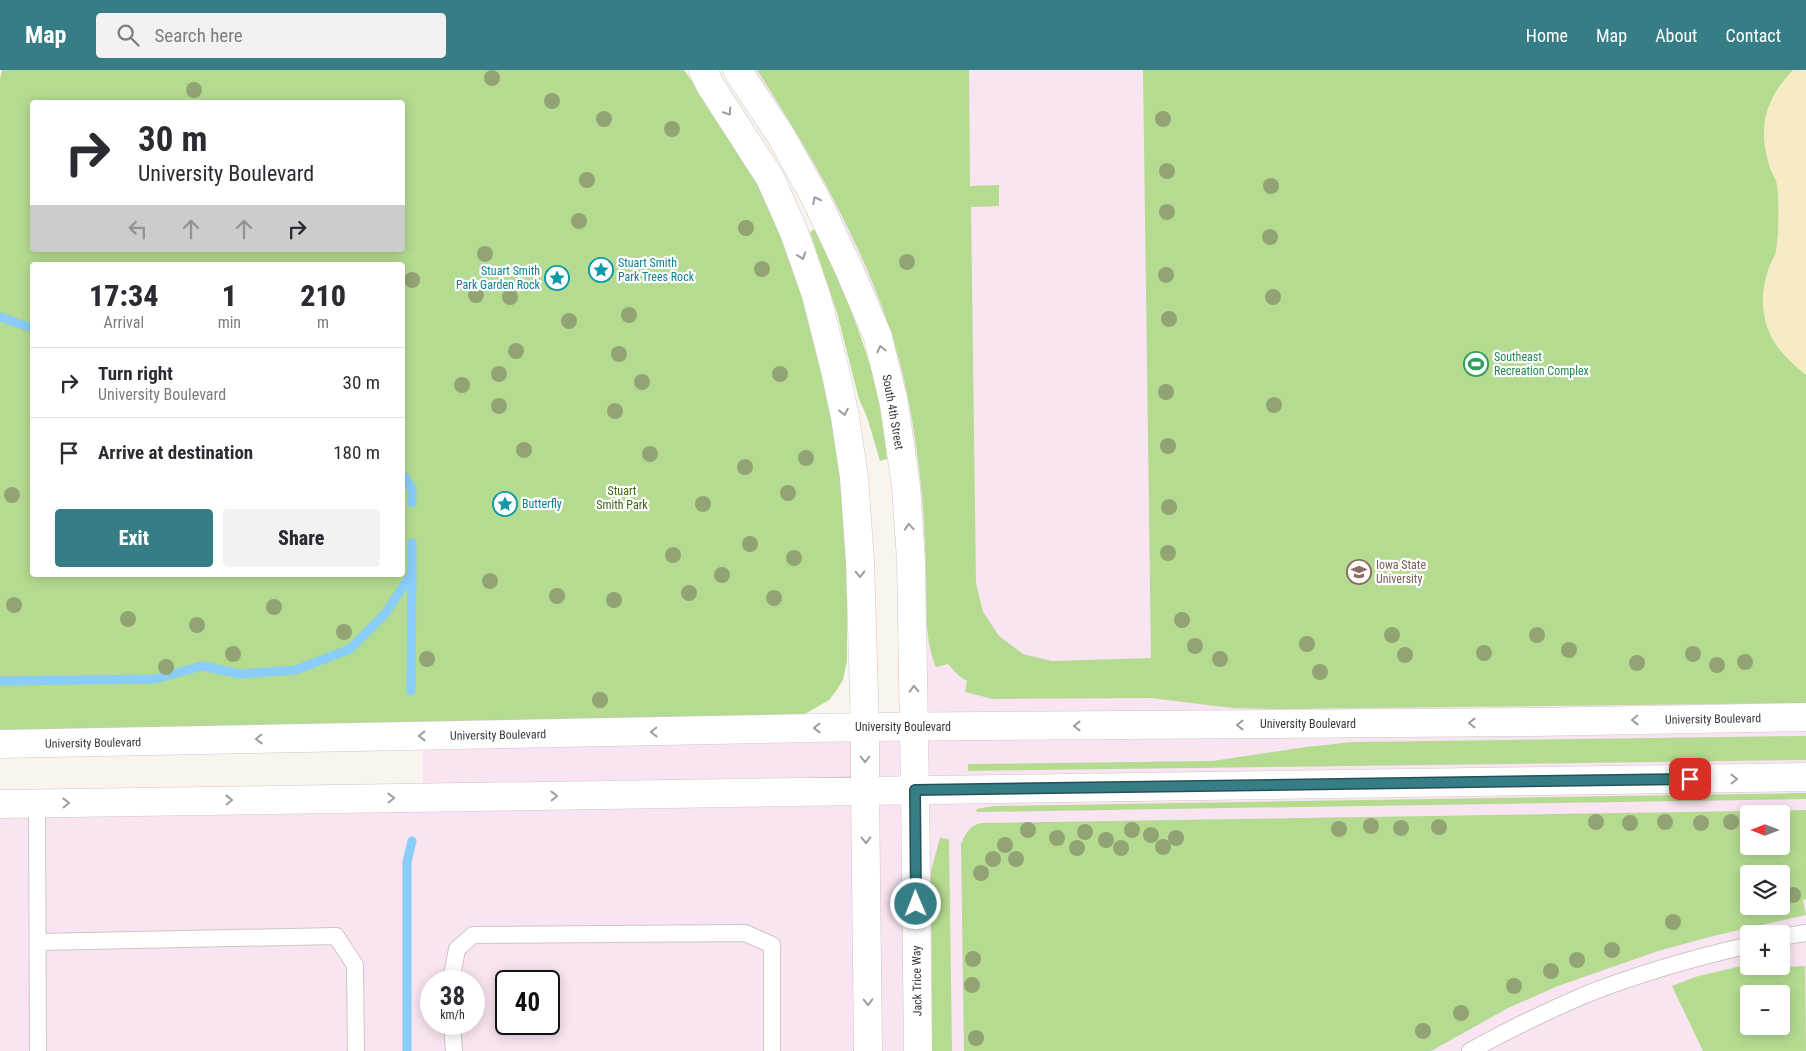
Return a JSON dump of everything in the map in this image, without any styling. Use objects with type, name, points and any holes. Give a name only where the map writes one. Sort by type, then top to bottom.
[{"type":"main road","points":[[703,70],[770,178],[794,232],[816,295],[835,370],[854,477],[860,561],[865,727],[868,1051]]},
{"type":"main road","name":"South 4th Street","points":[[737,70],[781,136],[816,199],[878,337],[894,404],[906,486],[911,560],[915,790]]},
{"type":"main road","name":"University Boulevard","points":[[0,744],[865,727],[1524,722],[1806,717]]},
{"type":"main road","points":[[0,804],[1806,777]]},
{"type":"main road","name":"Jack Trice Way","points":[[915,790],[918,1051]]},
{"type":"lane","points":[[37,804],[38,1051]]},
{"type":"lane","points":[[453,970],[457,949],[473,935],[745,933],[772,945],[772,1051]]},
{"type":"lane","points":[[1790,936],[1806,933]]},
{"type":"lane","points":[[38,942],[336,936],[355,965],[356,1051]]},
{"type":"lane","points":[[1470,1051],[1510,1029],[1587,994],[1667,966],[1740,947]]},
{"type":"lane","points":[[453,1035],[454,1051]]},
{"type":"shaded area","name":"Iowa State University","points":[[736,70],[1806,70],[1806,1051],[0,1051],[0,804],[423,798],[423,726],[754,730],[915,727],[879,336]]},
{"type":"green space","name":"Stuart Smith Park","points":[[2,70],[684,70],[721,122],[768,199],[801,285],[821,362],[835,438],[844,508],[847,598],[847,660],[843,680],[829,700],[805,714],[787,718],[0,731],[0,79]]},
{"type":"green space","name":"Southeast Recreation Complex","points":[[757,70],[969,70],[970,186],[999,185],[999,206],[971,207],[976,583],[983,612],[999,636],[1023,654],[1052,661],[1151,658],[1143,70],[1806,70],[1806,703],[1281,709],[1232,708],[1151,698],[993,699],[965,692],[967,681],[959,676],[948,664],[936,667],[932,656],[927,622],[924,525],[915,437],[899,359],[887,321],[875,288],[846,223],[794,130]]},
{"type":"green space","points":[[816,228],[864,346],[876,387],[887,459],[880,461],[867,417],[859,399],[837,313],[810,232]]},
{"type":"green space","points":[[1806,736],[1806,760],[968,771],[968,764],[1213,761],[1353,742]]},
{"type":"green space","points":[[1806,793],[1806,799],[977,812],[976,809],[994,806]]},
{"type":"green space","points":[[1790,810],[1806,810],[1806,899],[1803,900],[1806,915],[1762,925],[1740,925],[1740,930],[1658,951],[1558,986],[1508,1008],[1431,1051],[964,1051],[961,844],[969,830],[982,823],[1740,811],[1740,855],[1790,855]]},
{"type":"green space","points":[[940,838],[949,839],[952,1051],[932,1051],[931,871]]},
{"type":"green space","points":[[1740,966],[1740,975],[1790,975],[1790,967],[1805,966],[1806,1051],[1703,1051],[1672,986],[1695,977]]},
{"type":"sand","points":[[1793,70],[1806,70],[1806,375],[1791,362],[1769,333],[1763,302],[1766,277],[1776,251],[1778,235],[1777,185],[1767,156],[1764,125],[1772,98]]},
{"type":"waterway","points":[[0,317],[30,327]]},
{"type":"waterway","points":[[405,478],[412,489],[412,503]]},
{"type":"waterway","points":[[0,681],[155,679],[202,666],[239,674],[296,670],[350,649],[385,614],[412,573],[412,543]]},
{"type":"waterway","points":[[411,691],[412,573]]},
{"type":"waterway","points":[[407,1051],[407,862],[412,841]]},
{"type":"place","name":"Stuart Smith Park Trees Rock","points":[[601,270]]},
{"type":"place","name":"Stuart Smith Park Garden Rock","points":[[557,278]]},
{"type":"place","name":"Southeast Recreation Complex","points":[[1476,364]]},
{"type":"place","name":"Butterfly","points":[[505,504]]},
{"type":"place","name":"Iowa State University","points":[[1359,572]]},
{"type":"route","points":[[916,904],[915,790],[1690,779]]}]
